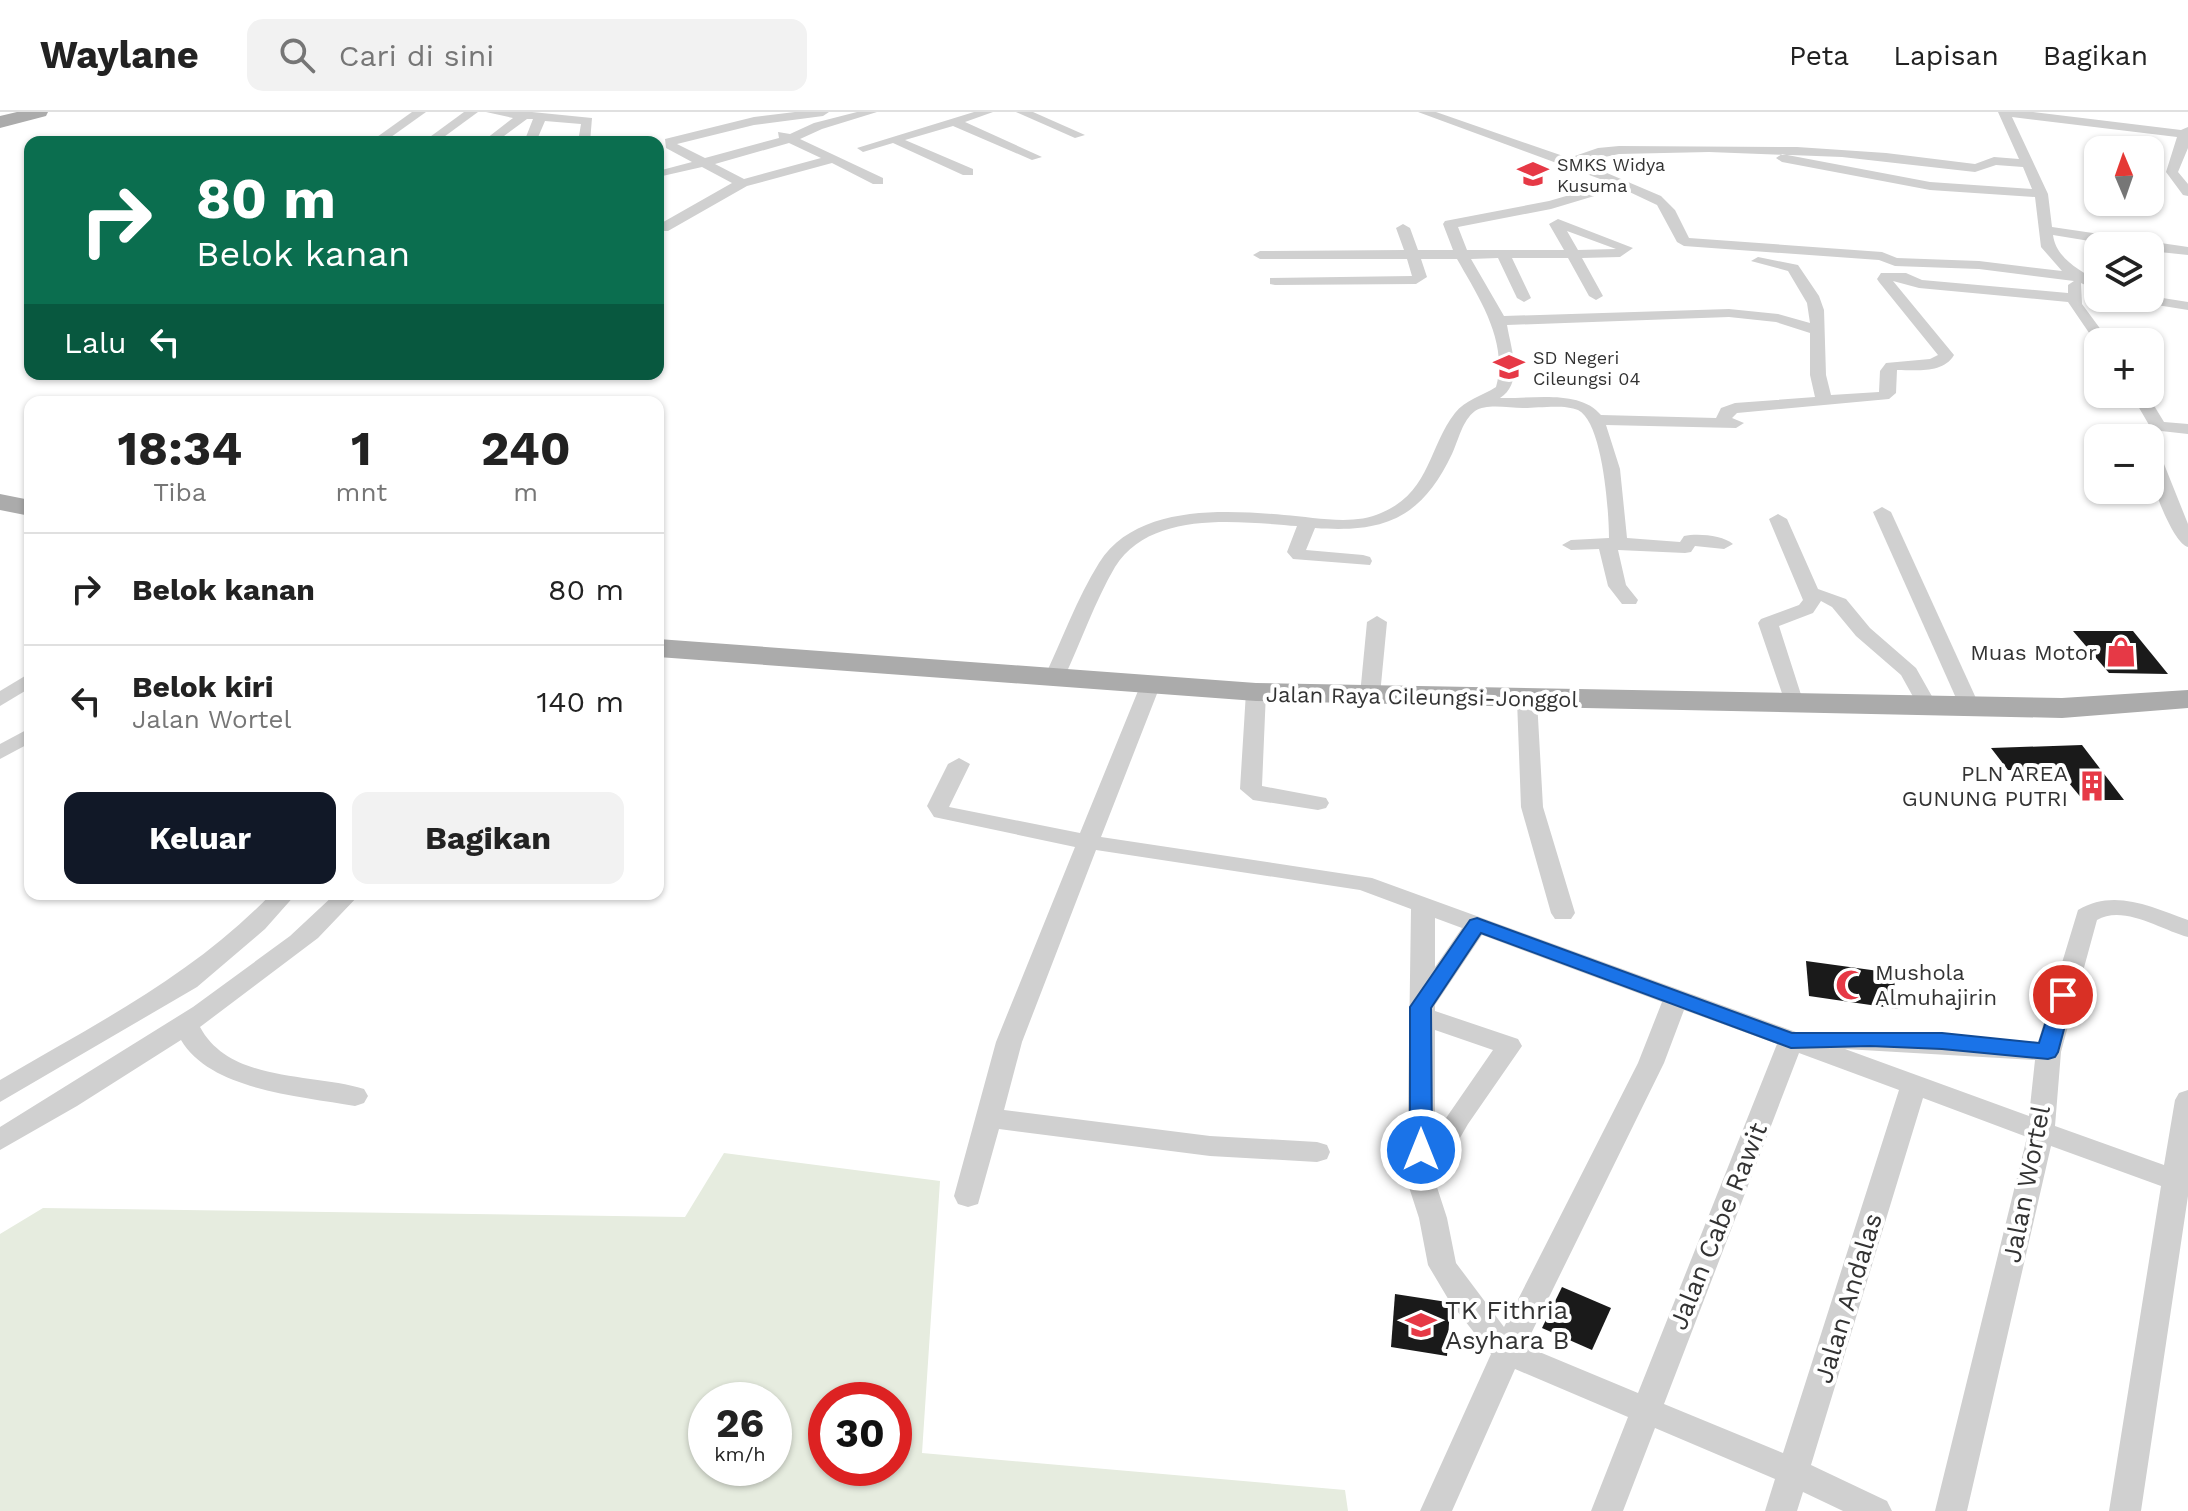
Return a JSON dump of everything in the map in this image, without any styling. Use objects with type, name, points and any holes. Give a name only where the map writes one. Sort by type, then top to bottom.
[{"type":"main road","points":[[3,120],[39,112]]},
{"type":"main road","points":[[0,502],[24,507]]},
{"type":"main road","name":"Jalan Raya Cileungsi-Jonggol","points":[[664,648],[1256,692],[1928,707],[2062,708],[2188,699]]},
{"type":"street","points":[[385,136],[420,112]]},
{"type":"street","points":[[438,136],[472,112]]},
{"type":"street","points":[[492,112],[588,121],[585,136]]},
{"type":"street","points":[[742,183],[668,143],[754,121],[823,112]]},
{"type":"street","points":[[664,173],[790,139],[818,126],[871,112]]},
{"type":"street","points":[[863,148],[987,112]]},
{"type":"street","points":[[1022,112],[1079,135]]},
{"type":"street","points":[[1424,112],[1456,115],[1609,176],[1658,200],[1668,208],[1678,246],[1729,246],[1882,256],[1895,262],[1979,265],[2078,277]]},
{"type":"street","points":[[2004,112],[2186,133],[2172,172],[2188,192]]},
{"type":"street","points":[[2004,112],[2041,194],[2048,247],[2058,261],[2084,280]]},
{"type":"street","points":[[2062,112],[2141,119],[2148,116]]},
{"type":"street","points":[[497,136],[530,115]]},
{"type":"street","points":[[530,115],[530,136]]},
{"type":"street","points":[[754,121],[878,181]]},
{"type":"street","points":[[954,122],[1036,157]]},
{"type":"street","points":[[1782,150],[1785,141],[1795,131]]},
{"type":"street","points":[[893,139],[968,172]]},
{"type":"street","points":[[1750,150],[1897,182],[2041,194]]},
{"type":"street","points":[[1569,162],[1607,151],[1782,150],[1875,153],[1975,168],[1985,167],[1994,161],[2028,164]]},
{"type":"street","points":[[664,227],[742,183],[833,159]]},
{"type":"street","points":[[1054,678],[1108,563],[1120,548],[1136,537],[1186,520],[1376,522],[1407,506],[1433,474],[1456,424],[1468,409],[1496,395],[1507,383],[1499,321],[1449,228],[1454,222],[1551,205],[1620,183]]},
{"type":"street","points":[[1275,281],[1416,280],[1420,277],[1403,228]]},
{"type":"street","points":[[2047,230],[2084,237]]},
{"type":"street","points":[[1489,239],[1524,298]]},
{"type":"street","points":[[1729,246],[1736,259],[1793,268],[1805,290],[1816,301],[1819,312],[1818,375],[1824,400]]},
{"type":"street","points":[[2164,249],[2188,251]]},
{"type":"street","points":[[1260,255],[1573,254],[1596,296]]},
{"type":"street","points":[[1955,285],[1979,265]]},
{"type":"street","points":[[1722,423],[1727,411],[1735,408],[1883,396],[1888,393],[1888,371],[1892,366],[1933,364],[1944,359],[1946,355],[1884,278],[1899,276],[1919,284],[2073,298]]},
{"type":"street","points":[[2078,277],[2073,298],[2093,328]]},
{"type":"street","points":[[2164,302],[2188,306]]},
{"type":"street","points":[[1499,321],[1729,313],[1778,318],[1817,330]]},
{"type":"street","points":[[1483,402],[1583,406],[1597,420],[1619,518],[1618,543]]},
{"type":"street","points":[[1597,420],[1748,423]]},
{"type":"street","points":[[2164,427],[2188,429]]},
{"type":"street","points":[[2164,489],[2188,542]]},
{"type":"street","points":[[1882,512],[1970,707]]},
{"type":"street","points":[[1778,519],[1812,604],[1768,623],[1794,704]]},
{"type":"street","points":[[1308,522],[1296,552],[1299,555],[1363,561]]},
{"type":"street","points":[[1571,545],[1618,543],[1682,548],[1687,547],[1690,540],[1724,544]]},
{"type":"street","points":[[1618,543],[1608,547],[1617,586],[1629,600]]},
{"type":"street","points":[[1810,593],[1839,603],[1863,632],[1909,672],[1928,707]]},
{"type":"street","points":[[1370,695],[1377,622]]},
{"type":"street","points":[[0,700],[24,683]]},
{"type":"street","points":[[968,1196],[1009,1042],[1150,686]]},
{"type":"street","points":[[1256,692],[1251,789],[1261,795],[1318,803]]},
{"type":"street","points":[[1527,700],[1532,807],[1563,913]]},
{"type":"street","points":[[0,753],[24,738]]},
{"type":"street","points":[[959,764],[938,806],[942,812],[1088,842],[1364,883],[2181,1182]]},
{"type":"street","points":[[0,1092],[188,981],[257,923],[278,900]]},
{"type":"street","points":[[0,1140],[186,1025],[301,940],[342,900]]},
{"type":"street","points":[[1423,905],[1421,1181],[1433,1218],[1442,1265],[1460,1294],[1507,1352],[1793,1472],[1876,1511]]},
{"type":"street","name":"Jalan Wortel","points":[[1951,1511],[2041,1133],[2048,1052],[2086,916],[2092,910],[2114,907],[2188,929]]},
{"type":"street","points":[[1421,1011],[1477,924]]},
{"type":"street","points":[[1436,1511],[1507,1352],[1651,1063],[1676,999]]},
{"type":"street","points":[[1421,1011],[1509,1046],[1459,1117],[1421,1181]]},
{"type":"street","points":[[186,1025],[199,1047],[218,1062],[244,1074],[355,1096]]},
{"type":"street","points":[[1791,1041],[1870,1038],[1942,1041],[2048,1052]]},
{"type":"street","name":"Jalan Cabe Rawit","points":[[1607,1511],[1791,1041]]},
{"type":"street","name":"Jalan Andalas","points":[[1781,1511],[1914,1084]]},
{"type":"street","points":[[2125,1511],[2181,1182],[2188,1100]]},
{"type":"street","points":[[989,1118],[1210,1146],[1317,1152]]},
{"type":"shaded area","points":[[724,1153],[940,1181],[922,1453],[1345,1490],[1348,1511],[0,1511],[0,1234],[43,1208],[685,1217]]},
{"type":"building","name":"Muas Motor","points":[[2073,631],[2133,631],[2168,674],[2109,673]]},
{"type":"building","name":"PLN AREA GUNUNG PUTRI","points":[[2082,745],[2124,800],[2083,800],[2059,771],[2008,770],[1991,748]]},
{"type":"building","name":"Mushola Almuhajirin","points":[[1806,961],[1893,973],[1898,1009],[1809,996]]},
{"type":"building","points":[[1562,1287],[1611,1308],[1592,1350],[1542,1328]]},
{"type":"building","name":"TK Fithria Asyhara B","points":[[1395,1294],[1447,1302],[1450,1306],[1447,1356],[1391,1347]]},
{"type":"place","name":"SMKS Widya Kusuma","points":[[1533,174]]},
{"type":"place","name":"SD Negeri Cileungsi 04","points":[[1509,367]]},
{"type":"place","name":"Muas Motor","points":[[2121,652]]},
{"type":"place","name":"PLN AREA GUNUNG PUTRI","points":[[2092,786]]},
{"type":"place","name":"Mushola Almuhajirin","points":[[1851,985]]},
{"type":"place","name":"TK Fithria Asyhara B","points":[[1421,1325]]},
{"type":"route","points":[[1421,1150],[1420,1007],[1477,924],[1791,1041],[1870,1038],[1942,1041],[2048,1052],[2063,995]]}]
